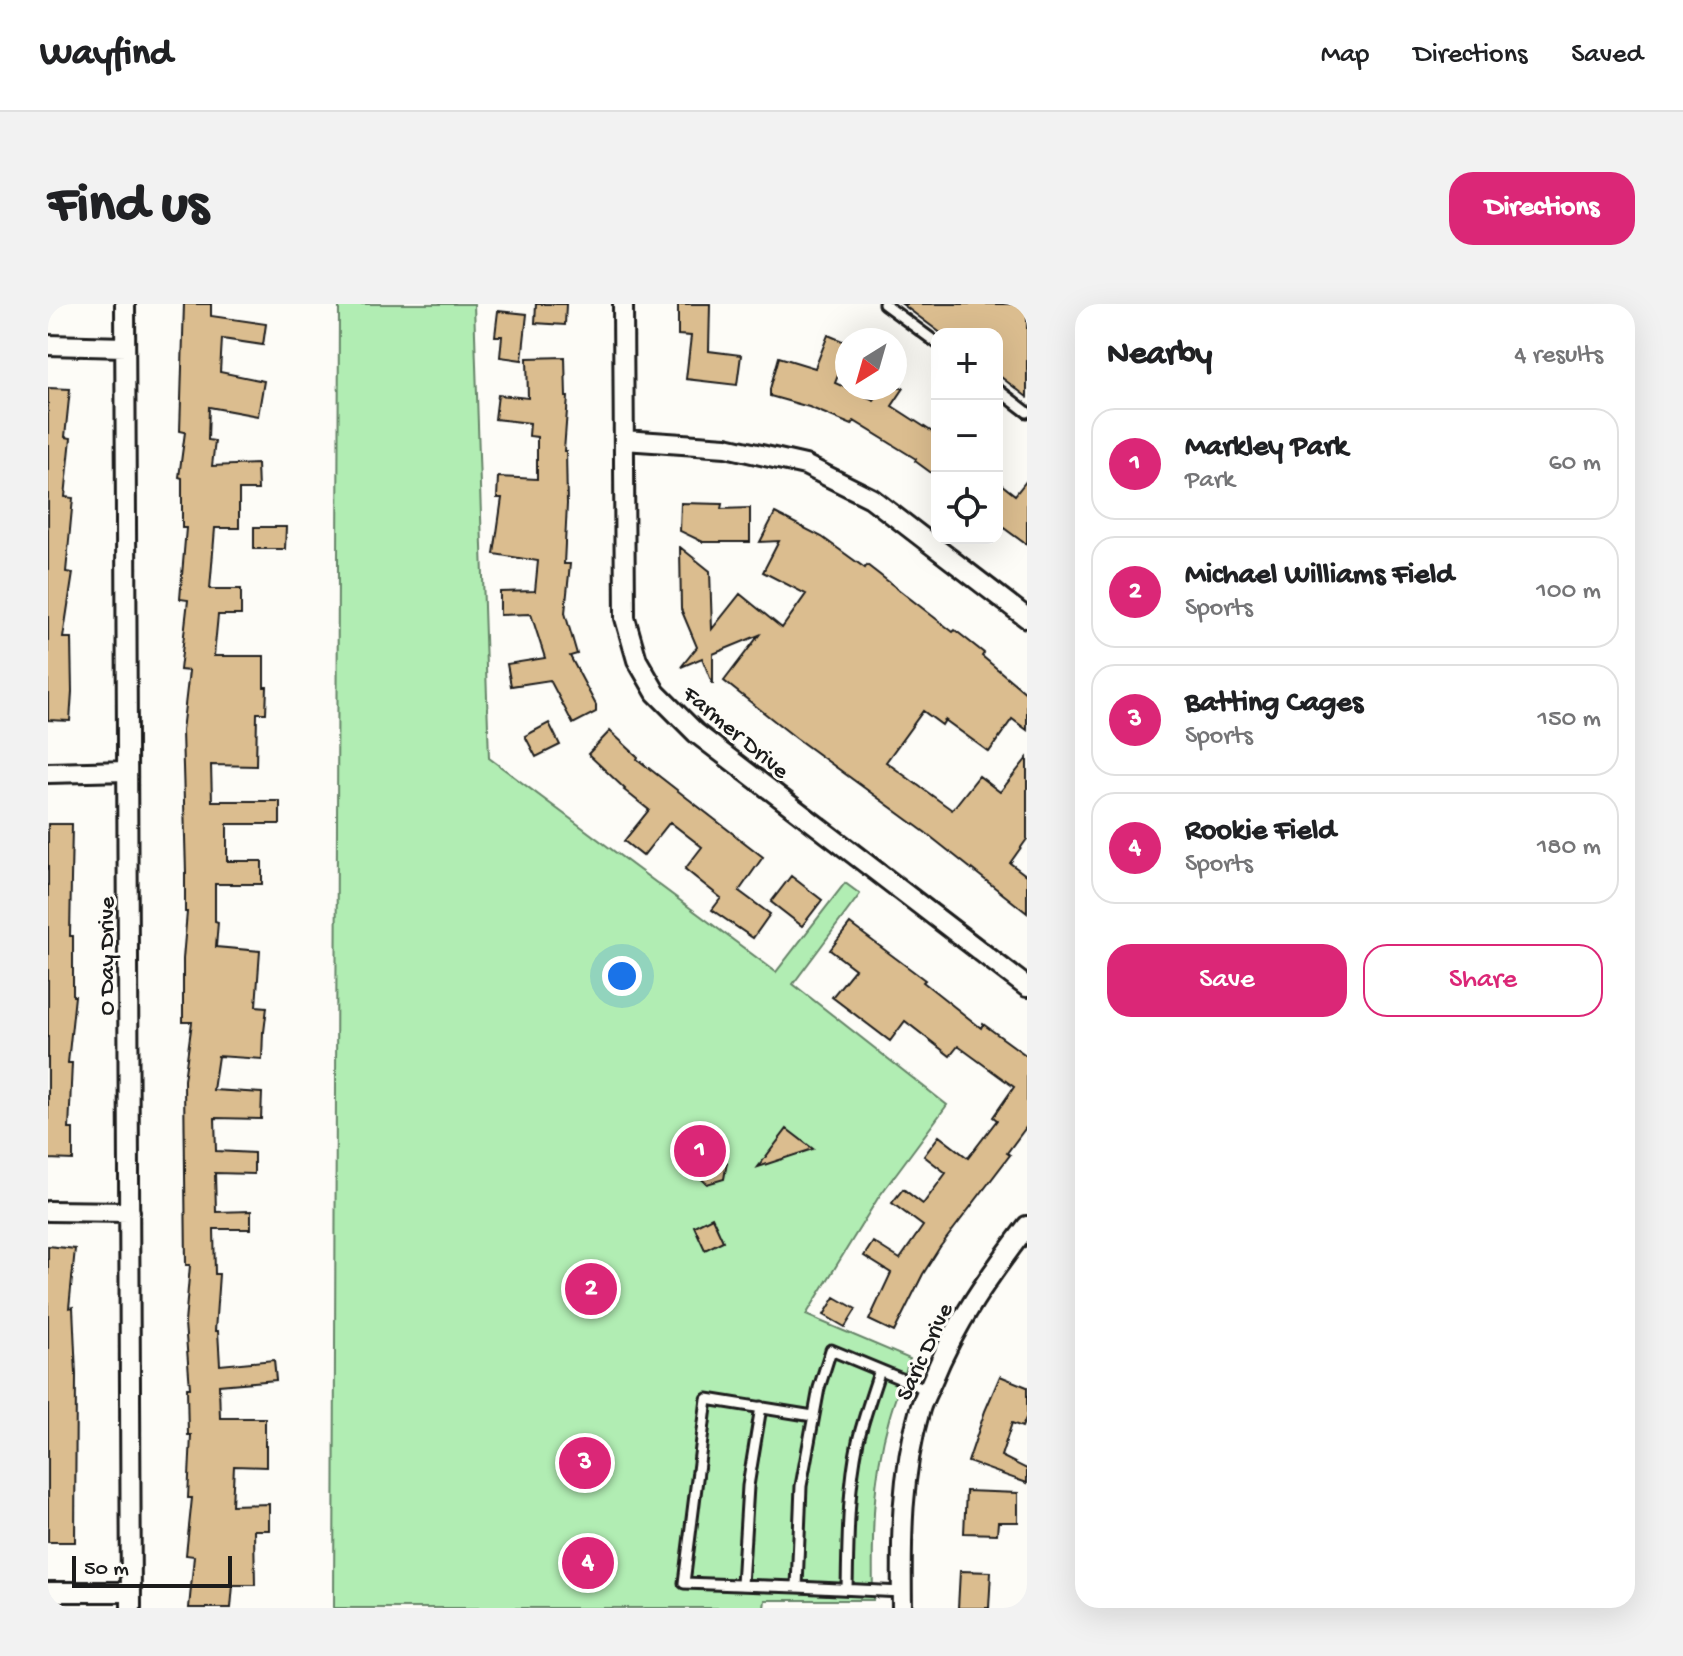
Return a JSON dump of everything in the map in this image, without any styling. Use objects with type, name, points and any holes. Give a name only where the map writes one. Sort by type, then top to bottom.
[{"type":"street","name":"O Day Drive","points":[[125,304],[131,1600]]},
{"type":"street","name":"Farmer Drive","points":[[623,304],[625,618],[637,660],[656,693],[696,733],[1027,987]]},
{"type":"street","points":[[48,345],[125,347]]},
{"type":"street","points":[[624,440],[726,447],[805,465],[871,498],[1027,618]]},
{"type":"street","points":[[48,773],[127,771]]},
{"type":"street","points":[[48,1211],[130,1212]]},
{"type":"street","name":"Saric Drive","points":[[902,1600],[901,1531],[907,1465],[921,1407],[946,1347],[984,1283],[1027,1226]]},
{"type":"street","points":[[48,1592],[131,1600]]},
{"type":"lane","points":[[884,304],[931,339]]},
{"type":"lane","points":[[1003,394],[1027,412]]},
{"type":"lane","points":[[797,1587],[801,1486],[819,1388],[831,1350],[928,1390]]},
{"type":"lane","points":[[847,1589],[849,1516],[858,1443],[880,1370]]},
{"type":"lane","points":[[813,1416],[707,1399],[684,1583],[847,1589],[902,1600]]},
{"type":"lane","points":[[742,1585],[748,1486],[761,1407]]},
{"type":"green space","points":[[339,304],[474,304],[489,758],[776,972],[845,883],[860,894],[793,984],[947,1105],[878,1198],[806,1315],[910,1359],[891,1412],[879,1463],[873,1531],[873,1600],[765,1600],[764,1608],[334,1608]]},
{"type":"building","points":[[184,304],[211,304],[211,316],[266,324],[263,345],[222,339],[220,372],[264,381],[258,416],[209,407],[208,440],[215,441],[212,466],[257,464],[258,490],[239,490],[239,528],[215,528],[210,589],[241,589],[241,615],[218,615],[214,656],[264,656],[264,687],[267,687],[266,713],[257,713],[256,766],[211,765],[212,801],[280,801],[280,824],[227,824],[227,861],[262,861],[262,884],[215,884],[216,947],[260,951],[256,1006],[267,1007],[262,1059],[218,1056],[213,1090],[262,1093],[261,1119],[215,1118],[216,1151],[254,1153],[254,1174],[215,1173],[216,1212],[251,1211],[251,1229],[214,1229],[215,1274],[219,1274],[215,1331],[218,1331],[220,1365],[274,1360],[276,1380],[219,1385],[220,1418],[265,1418],[266,1467],[234,1466],[232,1505],[269,1504],[269,1530],[254,1530],[255,1585],[233,1585],[231,1608],[189,1608],[194,1556],[186,1555],[192,1498],[188,1498],[191,1435],[188,1435],[187,1388],[190,1388],[185,1323],[190,1265],[186,1265],[184,1080],[192,1022],[183,1022],[187,912],[182,731],[189,671],[180,670],[188,600],[180,599],[186,528],[182,528],[182,478],[179,477],[185,432],[180,431]]},
{"type":"building","points":[[536,304],[566,304],[565,325],[535,323]]},
{"type":"building","points":[[678,304],[710,304],[709,351],[741,355],[737,385],[686,379],[691,336],[678,335]]},
{"type":"building","points":[[902,304],[1027,304],[1027,397],[1003,379],[1003,328],[934,328]]},
{"type":"building","points":[[498,311],[527,314],[522,360],[500,357],[502,336],[495,336]]},
{"type":"building","points":[[828,335],[835,338],[835,400],[896,400],[892,406],[931,431],[931,473],[916,459],[854,421],[852,425],[809,407],[770,396],[779,357],[815,368]]},
{"type":"building","points":[[565,357],[568,397],[564,451],[567,504],[564,564],[570,564],[565,613],[577,654],[570,656],[596,705],[596,712],[573,724],[550,680],[511,686],[507,664],[545,658],[531,614],[500,615],[500,592],[535,591],[538,561],[494,554],[502,498],[497,498],[498,477],[537,479],[537,437],[529,436],[530,423],[495,419],[498,395],[528,398],[527,358]]},
{"type":"building","points":[[48,388],[70,389],[65,437],[71,438],[65,497],[73,498],[66,572],[73,573],[63,638],[71,638],[70,721],[48,720]]},
{"type":"building","points":[[1027,480],[1027,545],[1003,527],[1003,486],[1015,495]]},
{"type":"building","points":[[681,503],[722,504],[721,509],[750,508],[750,542],[703,542],[680,531]]},
{"type":"building","points":[[775,513],[822,537],[865,568],[867,565],[984,653],[982,656],[1027,694],[1027,730],[1012,719],[989,752],[945,720],[942,725],[923,711],[886,762],[952,810],[979,776],[1000,792],[1027,758],[1027,839],[1010,863],[1027,876],[1027,913],[724,681],[759,635],[713,654],[713,683],[702,658],[681,667],[697,647],[681,609],[680,547],[710,571],[712,629],[740,594],[782,628],[806,594],[763,572],[779,541],[760,542]]},
{"type":"building","points":[[254,527],[286,527],[285,549],[254,549]]},
{"type":"building","points":[[549,723],[560,745],[536,757],[525,736]]},
{"type":"building","points":[[610,731],[637,759],[763,857],[739,891],[770,914],[753,938],[712,910],[721,898],[685,869],[702,847],[670,822],[643,856],[624,841],[649,810],[588,754]]},
{"type":"building","points":[[48,824],[72,824],[70,936],[73,936],[75,996],[68,1063],[72,1063],[69,1129],[73,1129],[73,1160],[48,1159]]},
{"type":"building","points":[[791,876],[822,900],[802,926],[771,902]]},
{"type":"building","points":[[850,924],[925,980],[923,982],[981,1028],[983,1024],[1027,1056],[1027,1126],[1007,1153],[1010,1155],[940,1247],[894,1332],[869,1320],[891,1273],[864,1256],[873,1242],[900,1259],[923,1226],[892,1203],[903,1189],[923,1204],[946,1173],[924,1156],[939,1136],[968,1158],[997,1120],[993,1117],[1014,1087],[958,1046],[950,1056],[905,1021],[890,1041],[832,997],[855,969],[830,950]]},
{"type":"building","points":[[787,1129],[813,1149],[758,1167]]},
{"type":"building","points":[[715,1150],[727,1162],[724,1179],[707,1184],[694,1172],[698,1155]]},
{"type":"building","points":[[712,1217],[723,1241],[705,1250],[694,1226]]},
{"type":"building","points":[[48,1246],[75,1249],[69,1308],[73,1307],[76,1374],[75,1542],[48,1542]]},
{"type":"building","points":[[835,1297],[856,1309],[845,1327],[824,1315]]},
{"type":"building","points":[[1000,1376],[1027,1387],[1027,1416],[1022,1427],[1012,1423],[1001,1456],[1027,1469],[1027,1483],[968,1462]]},
{"type":"building","points":[[966,1491],[1018,1493],[1018,1522],[998,1522],[997,1534],[964,1533]]},
{"type":"building","points":[[960,1571],[991,1572],[989,1608],[958,1608]]},
{"type":"place","name":"Markley Park","points":[[700,1151]]},
{"type":"place","name":"Michael Williams Field","points":[[591,1289]]},
{"type":"place","name":"Batting Cages","points":[[585,1463]]},
{"type":"place","name":"Rookie Field","points":[[588,1563]]}]
